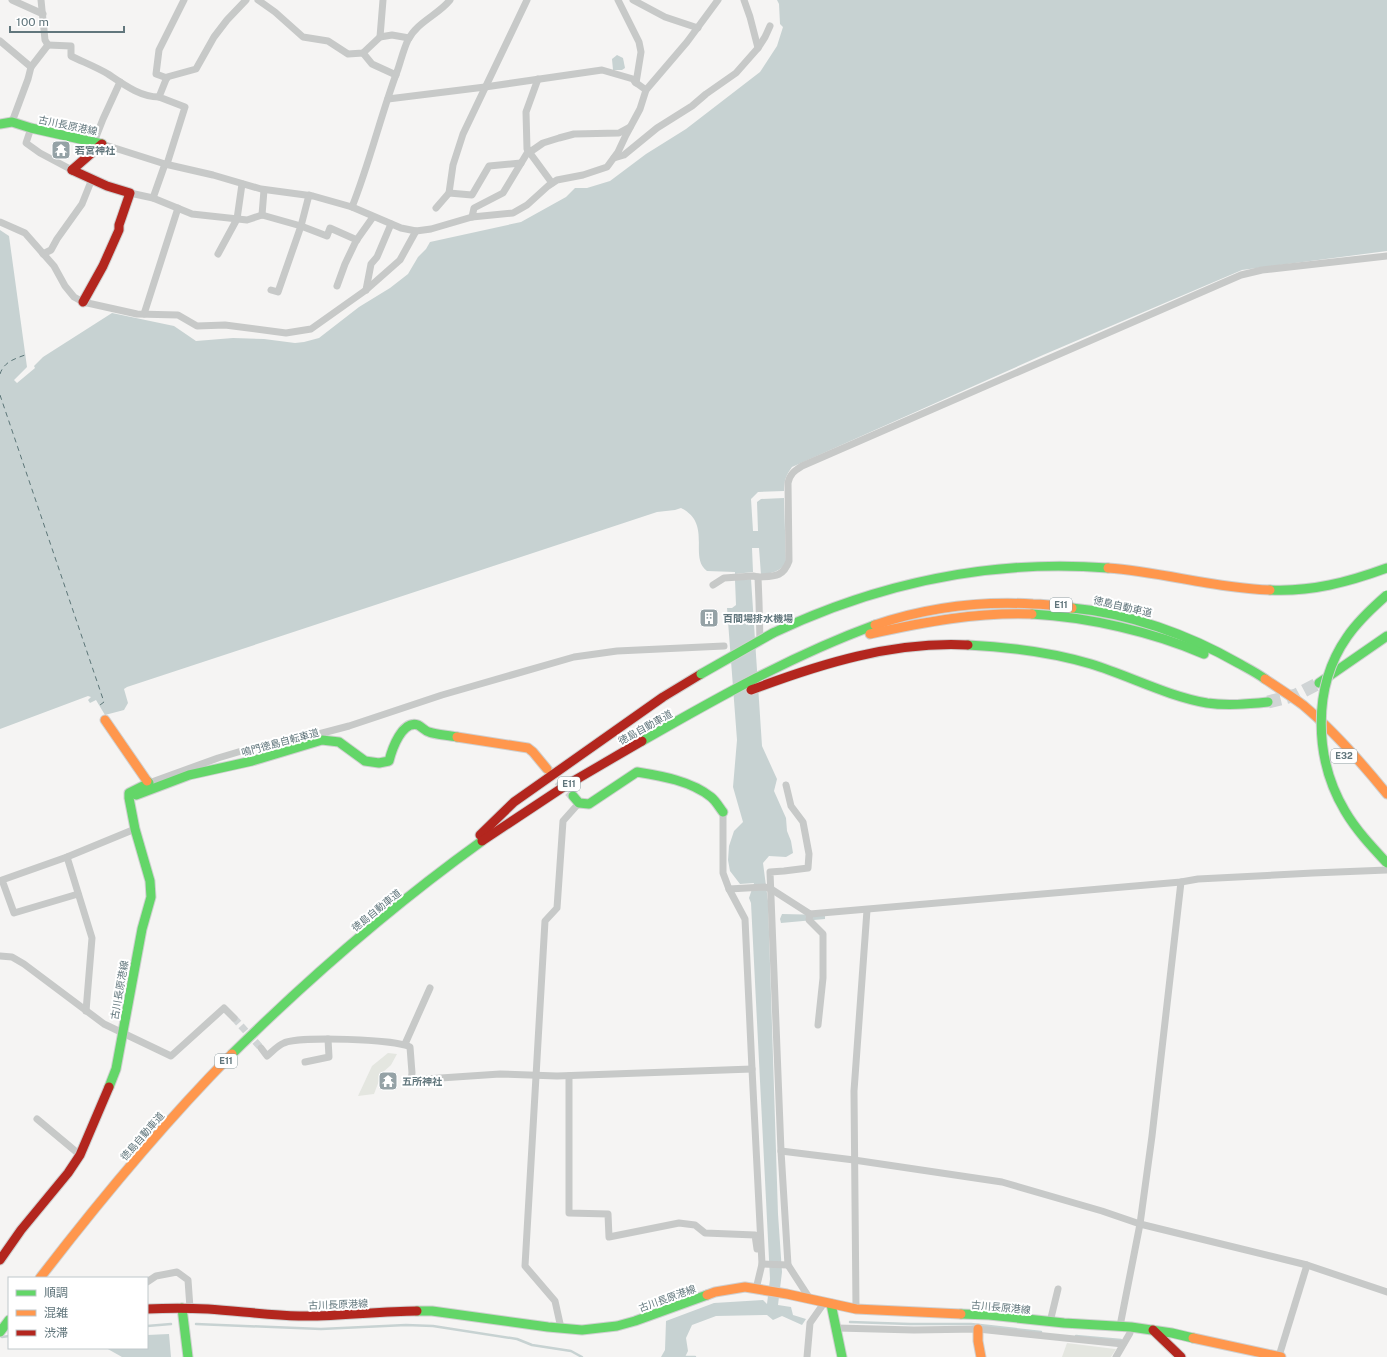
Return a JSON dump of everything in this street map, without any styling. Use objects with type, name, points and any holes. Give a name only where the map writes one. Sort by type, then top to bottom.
[{"type":"main road","name":"古川長原港線","points":[[0,124],[12,122],[31,128],[98,143]]},
{"type":"main road","name":"古川長原港線","points":[[72,170],[98,143]]},
{"type":"main road","points":[[72,170],[83,173],[92,180],[116,190],[130,193],[119,225],[119,230],[104,266],[83,302]]},
{"type":"main road","points":[[442,872],[514,802],[611,732],[663,697],[773,633],[830,608],[880,591],[969,572],[1039,566],[1099,567],[1148,572],[1237,587],[1283,591],[1319,588],[1387,568]]},
{"type":"main road","points":[[1387,595],[1361,618],[1343,643],[1330,668],[1322,703],[1321,735],[1324,759],[1341,805],[1363,835],[1387,863]]},
{"type":"main road","name":"徳島自動車道","points":[[41,1277],[127,1169],[183,1106],[236,1051],[341,954],[442,872],[523,813],[589,771],[788,662],[836,638],[868,626],[924,611],[993,603],[1056,605],[1129,617],[1180,634],[1250,669],[1276,686],[1303,706],[1341,741],[1387,794]]},
{"type":"main road","name":"徳島自動車道","points":[[804,654],[862,636],[946,618],[1003,614],[1056,616],[1126,629],[1199,652],[1252,680],[1291,707]]},
{"type":"main road","points":[[1319,683],[1387,636]]},
{"type":"main road","points":[[704,707],[781,678],[835,661],[898,648],[927,645],[982,644],[1027,650],[1068,658],[1099,667],[1165,691],[1200,701],[1228,704],[1268,702]]},
{"type":"main road","points":[[105,720],[149,783],[129,793],[129,798]]},
{"type":"main road","name":"鳴門徳島自転車道","points":[[129,798],[189,775],[252,761],[322,740],[339,742],[365,761],[379,763],[390,761],[395,742],[405,729],[413,725],[418,725],[428,732],[528,748],[547,769]]},
{"type":"main road","name":"E32","points":[[1313,726],[1352,764],[1387,803]]},
{"type":"main road","points":[[573,796],[579,803],[589,804],[637,772],[700,788],[712,798],[723,812]]},
{"type":"main road","name":"古川長原港線","points":[[0,1260],[21,1230],[68,1173],[80,1155],[114,1076],[142,930],[151,897],[150,881],[135,829],[129,798]]},
{"type":"main road","name":"古川長原港線","points":[[148,1309],[186,1308],[306,1316],[328,1316],[397,1311],[432,1311],[582,1330],[617,1326],[635,1322],[715,1292],[745,1287],[787,1294],[856,1309],[989,1315],[1050,1322],[1131,1327],[1153,1330],[1280,1357]]},
{"type":"main road","points":[[828,1304],[837,1328],[842,1357]]},
{"type":"main road","points":[[186,1308],[188,1357]]},
{"type":"main road","points":[[0,1332],[8,1321]]},
{"type":"main road","points":[[978,1329],[978,1341],[981,1357]]},
{"type":"main road","points":[[1153,1330],[1181,1357]]},
{"type":"street","points":[[12,0],[43,14]]},
{"type":"street","points":[[41,0],[45,40],[48,46]]},
{"type":"street","points":[[184,0],[159,50],[156,74],[167,78],[196,69],[214,37],[227,20],[246,0]]},
{"type":"street","points":[[258,0],[275,12],[303,37],[328,41],[348,54],[363,53],[380,37],[392,35],[410,38]]},
{"type":"street","points":[[380,37],[383,0]]},
{"type":"street","points":[[352,207],[361,184],[380,119],[410,38],[420,26],[450,0]]},
{"type":"street","points":[[436,208],[449,193],[453,165],[463,134],[527,0]]},
{"type":"street","points":[[618,0],[639,42],[641,52],[636,83]]},
{"type":"street","points":[[633,0],[665,17],[698,28]]},
{"type":"street","points":[[120,82],[103,119],[98,143],[166,164],[213,175],[264,190],[309,195],[352,207],[401,228],[416,231],[431,229],[472,217],[513,213],[527,205],[557,180],[584,175],[607,167],[618,152],[640,109],[646,90],[687,42],[718,0]]},
{"type":"street","points":[[744,0],[758,48]]},
{"type":"street","points":[[614,158],[624,155],[658,128],[692,106],[706,94],[736,73],[766,37],[770,26]]},
{"type":"street","points":[[0,41],[31,67]]},
{"type":"street","points":[[12,122],[31,67],[48,46]]},
{"type":"street","points":[[48,46],[71,46],[71,56],[140,93],[152,97],[159,97],[184,107],[166,164],[153,198]]},
{"type":"street","points":[[363,53],[372,64],[396,75]]},
{"type":"street","points":[[388,99],[538,80],[602,70],[632,79],[646,90]]},
{"type":"street","points":[[159,97],[167,78]]},
{"type":"street","points":[[538,80],[526,112],[527,149],[552,183]]},
{"type":"street","points":[[472,217],[474,208],[503,193],[529,151],[544,143],[574,134],[619,133],[630,127]]},
{"type":"street","points":[[31,128],[26,143],[40,153],[72,170]]},
{"type":"street","points":[[449,193],[472,195],[489,166],[521,163]]},
{"type":"street","points":[[43,254],[51,250],[82,204],[92,180]]},
{"type":"street","points":[[218,254],[237,219],[242,184]]},
{"type":"street","points":[[262,215],[264,190]]},
{"type":"street","points":[[130,193],[153,198],[192,214],[247,220],[262,215],[301,226],[328,236],[330,228],[357,240]]},
{"type":"street","points":[[271,290],[278,292],[301,226],[309,195]]},
{"type":"street","points":[[144,314],[178,208]]},
{"type":"street","points":[[338,286],[357,240],[374,217]]},
{"type":"street","points":[[0,222],[25,233],[54,266],[74,297],[83,302],[138,314],[178,315],[197,326],[225,325],[286,333],[311,329],[366,290],[400,260],[416,231]]},
{"type":"street","points":[[366,290],[371,264],[378,257],[391,224]]},
{"type":"street","points":[[713,585],[724,578],[777,575],[782,573],[787,568],[790,561],[788,483],[789,477],[794,471],[802,466],[1241,275],[1262,270],[1387,256]]},
{"type":"street","points":[[756,577],[760,644]]},
{"type":"street","points":[[149,783],[218,758],[255,747],[292,741],[349,726],[442,695],[574,657],[618,651],[724,646]]},
{"type":"street","points":[[786,785],[792,806],[803,822],[809,854],[808,868],[784,872],[770,872],[768,888],[786,1265],[810,1299]]},
{"type":"street","points":[[561,1328],[555,1301],[524,1266],[534,1128],[535,1076],[545,921],[557,908],[563,821],[579,803]]},
{"type":"street","points":[[723,812],[723,873],[745,919],[762,1256],[764,1264],[760,1289]]},
{"type":"street","points":[[78,894],[14,913],[2,880],[67,857],[135,829]]},
{"type":"street","points":[[67,857],[92,938],[86,1011]]},
{"type":"street","points":[[731,889],[768,888],[810,914],[1181,882],[1198,879],[1387,870]]},
{"type":"street","points":[[1120,1326],[1140,1224],[1181,882]]},
{"type":"street","points":[[856,1309],[854,1091],[868,910]]},
{"type":"street","points":[[810,914],[809,920],[823,934],[823,978],[818,1025]]},
{"type":"street","points":[[0,956],[12,957],[24,964],[104,1024],[171,1056],[224,1008],[234,1018]]},
{"type":"street","points":[[405,1044],[430,988]]},
{"type":"street","points":[[261,1048],[267,1056],[285,1042],[314,1039],[376,1041],[405,1044],[410,1046],[412,1073],[410,1080],[500,1074],[569,1076],[752,1069]]},
{"type":"street","points":[[305,1062],[329,1057],[328,1040]]},
{"type":"street","points":[[569,1076],[570,1213],[608,1214],[609,1237],[679,1223],[695,1225],[705,1233],[755,1235],[758,1254],[762,1256]]},
{"type":"street","points":[[36,1119],[80,1155]]},
{"type":"street","points":[[781,1151],[854,1160],[1002,1182],[1102,1211],[1140,1224],[1306,1265],[1387,1292]]},
{"type":"street","points":[[764,1264],[786,1265]]},
{"type":"street","points":[[1280,1357],[1306,1265]]},
{"type":"street","points":[[148,1281],[156,1276],[177,1272],[188,1280],[186,1308]]},
{"type":"street","points":[[1050,1322],[1058,1289]]},
{"type":"street","points":[[806,1357],[810,1323],[828,1304]]},
{"type":"street","points":[[1116,1357],[1130,1333],[1131,1327]]},
{"type":"street","points":[[837,1328],[914,1330],[978,1329],[1123,1344]]},
{"type":"shaded area","points":[[777,0],[1387,0],[1387,251],[1242,270],[1043,355],[792,467],[784,484],[784,491],[758,492],[751,499],[753,531],[758,531],[757,502],[761,499],[784,498],[786,563],[775,572],[761,575],[759,548],[752,548],[753,572],[735,574],[735,572],[707,571],[699,558],[698,531],[696,523],[691,515],[681,508],[657,512],[127,687],[124,689],[128,703],[124,710],[105,715],[96,700],[90,703],[88,700],[91,697],[88,696],[0,729],[0,230],[9,236],[27,367],[14,380],[17,383],[35,368],[34,366],[43,357],[112,313],[174,326],[196,341],[233,338],[264,339],[295,343],[319,338],[359,307],[390,288],[408,274],[418,257],[426,249],[430,242],[521,222],[566,197],[575,188],[587,188],[610,181],[646,154],[686,129],[760,72],[777,46],[783,27],[780,24],[779,4]]},
{"type":"shaded area","points":[[617,55],[623,58],[625,68],[622,70],[613,70],[612,59]]},
{"type":"shaded area","points":[[751,579],[762,746],[777,779],[774,791],[786,818],[787,831],[791,841],[793,853],[786,857],[769,856],[763,863],[768,901],[778,1214],[782,1272],[778,1305],[791,1307],[793,1315],[806,1319],[802,1325],[782,1316],[773,1320],[767,1315],[716,1316],[692,1325],[686,1338],[688,1351],[685,1357],[661,1357],[665,1350],[666,1321],[714,1303],[763,1300],[767,1304],[770,1279],[751,903],[749,898],[754,883],[740,884],[730,871],[728,860],[729,846],[734,831],[743,822],[733,787],[737,740],[727,608],[732,608],[736,605],[735,580]]},
{"type":"shaded area","points":[[782,914],[825,915],[825,919],[781,923],[780,919]]},
{"type":"shaded area","points":[[388,1053],[397,1054],[391,1065],[382,1073],[374,1094],[358,1096],[372,1066]]},
{"type":"shaded area","points":[[169,1334],[171,1357],[122,1357],[108,1349],[148,1349],[148,1335]]},
{"type":"shaded area","points":[[1067,1343],[1116,1349],[1111,1357],[1062,1357]]},
{"type":"waterway","points":[[850,1322],[971,1324],[1041,1332]]},
{"type":"waterway","points":[[148,1326],[171,1324]]},
{"type":"waterway","points":[[196,1324],[321,1329],[406,1325],[433,1326],[517,1339],[532,1345],[571,1351],[582,1357]]},
{"type":"waterway","points":[[2,1337],[8,1336]]},
{"type":"waterway","points":[[1076,1336],[1121,1340]]},
{"type":"waterway","points":[[683,1357],[695,1357]]},
{"type":"ferry route","points":[[0,374],[7,364],[25,355]]},
{"type":"ferry route","points":[[0,395],[104,702],[100,705]]},
{"type":"tunnel","points":[[1268,702],[1296,695],[1319,683]]},
{"type":"tunnel","points":[[548,770],[573,796]]},
{"type":"tunnel","points":[[234,1018],[261,1048]]},
{"type":"traffic: fast","points":[[0,124],[12,122],[31,128],[102,144]]},
{"type":"traffic: fast","points":[[773,633],[813,615],[853,600],[936,578],[979,571],[1021,567],[1065,566],[1108,568]]},
{"type":"traffic: fast","points":[[1270,590],[1315,588],[1344,582],[1387,568]]},
{"type":"traffic: fast","points":[[1387,595],[1356,626],[1347,637],[1336,657],[1328,678],[1323,700],[1321,723],[1327,769],[1335,791],[1354,825],[1387,863]]},
{"type":"traffic: fast","points":[[1072,608],[1115,615],[1158,627],[1199,643],[1265,679]]},
{"type":"traffic: fast","points":[[1032,614],[1075,618],[1142,632],[1204,654]]},
{"type":"traffic: fast","points":[[642,741],[756,678],[815,650],[875,625]]},
{"type":"traffic: fast","points":[[701,674],[773,633]]},
{"type":"traffic: fast","points":[[1319,683],[1387,636]]},
{"type":"traffic: fast","points":[[968,645],[999,647],[1061,656],[1106,669],[1177,696],[1207,703],[1230,705],[1268,702]]},
{"type":"traffic: fast","points":[[136,795],[189,775],[252,761],[322,740],[339,742],[365,761],[379,763],[389,761],[395,743],[403,731],[412,725],[418,725],[426,731],[432,733],[457,737]]},
{"type":"traffic: fast","points":[[573,796],[579,803],[589,804],[637,772],[666,777],[695,787],[711,797],[723,812]]},
{"type":"traffic: fast","points":[[109,1087],[116,1069],[142,929],[151,897],[150,881],[135,829],[129,798],[129,793],[149,783],[147,781]]},
{"type":"traffic: fast","points":[[232,1054],[291,997],[384,916],[482,841]]},
{"type":"traffic: fast","points":[[417,1311],[432,1311],[548,1327],[582,1330],[617,1326],[635,1321],[707,1295]]},
{"type":"traffic: fast","points":[[831,1304],[842,1357]]},
{"type":"traffic: fast","points":[[182,1308],[188,1357]]},
{"type":"traffic: fast","points":[[961,1314],[1131,1327],[1172,1333],[1193,1338]]},
{"type":"traffic: fast","points":[[0,1332],[8,1321]]},
{"type":"traffic: slow","points":[[1108,568],[1249,589],[1270,590]]},
{"type":"traffic: slow","points":[[875,625],[913,614],[973,605],[1013,603],[1052,605],[1072,608]]},
{"type":"traffic: slow","points":[[870,634],[971,616],[1032,614]]},
{"type":"traffic: slow","points":[[1265,679],[1303,705],[1326,725],[1387,794]]},
{"type":"traffic: slow","points":[[105,720],[147,781]]},
{"type":"traffic: slow","points":[[457,737],[528,748],[547,769]]},
{"type":"traffic: slow","points":[[41,1277],[157,1135],[232,1054]]},
{"type":"traffic: slow","points":[[707,1295],[715,1292],[745,1287],[787,1294],[856,1309],[961,1314]]},
{"type":"traffic: slow","points":[[978,1329],[978,1341],[981,1357]]},
{"type":"traffic: slow","points":[[1193,1338],[1281,1357]]},
{"type":"traffic: jam","points":[[72,170],[102,144]]},
{"type":"traffic: jam","points":[[72,170],[107,186],[130,193],[119,225],[119,230],[103,266],[83,302]]},
{"type":"traffic: jam","points":[[751,690],[803,671],[857,656],[912,647],[968,645]]},
{"type":"traffic: jam","points":[[480,835],[514,802],[663,697],[701,674]]},
{"type":"traffic: jam","points":[[482,841],[565,786],[642,741]]},
{"type":"traffic: jam","points":[[0,1260],[21,1230],[68,1173],[80,1155],[109,1087]]},
{"type":"traffic: jam","points":[[148,1309],[208,1309],[299,1316],[328,1316],[417,1311]]},
{"type":"traffic: jam","points":[[1153,1330],[1181,1357]]},
{"type":"place","name":"若宮神社","points":[[61,150]]},
{"type":"place","name":"百間場排水機場","points":[[709,618]]},
{"type":"place","name":"五所神社","points":[[388,1081]]}]
